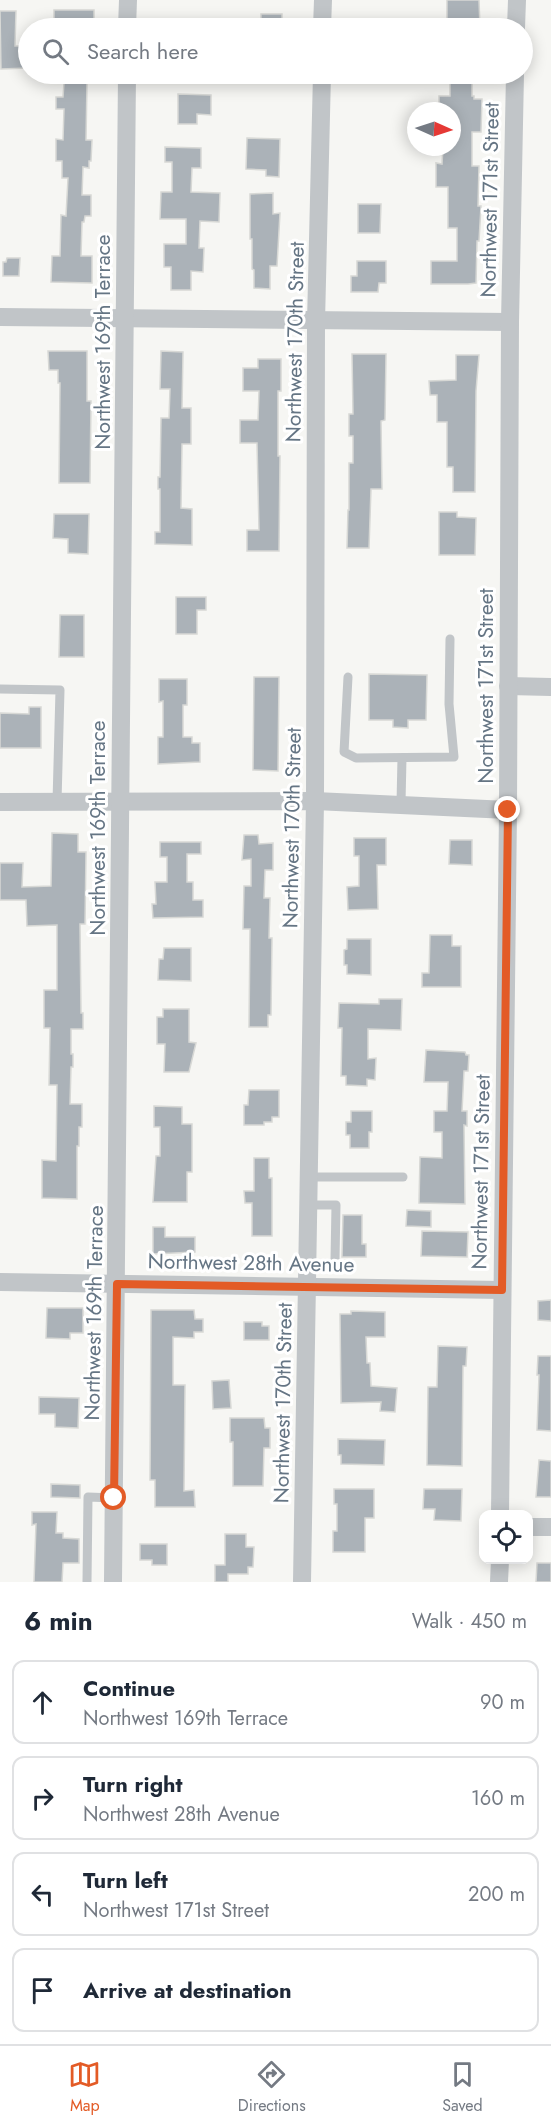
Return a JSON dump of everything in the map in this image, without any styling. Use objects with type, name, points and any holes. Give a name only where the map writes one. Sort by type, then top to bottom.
[{"type":"street","points":[[128,0],[128,18]]},
{"type":"street","points":[[322,18],[323,0]]},
{"type":"street","points":[[516,18],[517,0]]},
{"type":"street","name":"Northwest 169th Terrace","points":[[113,1582],[127,84]]},
{"type":"street","name":"Northwest 170th Street","points":[[302,1582],[310,1205],[315,801],[316,322],[321,84]]},
{"type":"street","name":"Northwest 171st Street","points":[[500,1510],[508,810],[510,322],[516,84]]},
{"type":"street","points":[[0,317],[316,322],[510,322]]},
{"type":"street","points":[[508,686],[551,687]]},
{"type":"street","points":[[0,802],[315,801],[400,803],[508,810]]},
{"type":"street","name":"Northwest 28th Avenue","points":[[0,1282],[502,1290]]},
{"type":"street","points":[[533,1527],[551,1527]]},
{"type":"street","points":[[499,1582],[500,1564]]},
{"type":"lane","points":[[348,676],[344,752],[356,758],[454,757],[449,704],[450,639]]},
{"type":"lane","points":[[0,689],[60,690],[57,802]]},
{"type":"lane","points":[[400,803],[402,758]]},
{"type":"lane","points":[[310,1177],[403,1177]]},
{"type":"lane","points":[[310,1205],[336,1205],[335,1260]]},
{"type":"lane","points":[[87,1582],[88,1497],[114,1498]]},
{"type":"building","points":[[447,0],[479,0],[480,18],[447,18]]},
{"type":"building","points":[[54,10],[94,10],[94,18],[54,18]]},
{"type":"building","points":[[0,11],[16,11],[15,46],[18,46],[18,68],[1,69]]},
{"type":"building","points":[[261,14],[282,14],[282,18],[261,18]]},
{"type":"building","points":[[64,84],[87,84],[86,140],[92,140],[89,168],[83,167],[82,195],[91,195],[91,216],[85,216],[82,222],[81,256],[92,256],[92,283],[51,282],[52,256],[60,256],[61,215],[66,216],[68,178],[62,178],[62,161],[56,161],[56,139],[63,140],[64,109],[56,109],[56,97],[63,97]]},
{"type":"building","points":[[450,84],[472,84],[474,99],[482,99],[481,132],[472,132],[472,166],[479,166],[478,206],[481,206],[476,283],[431,284],[431,261],[457,261],[457,228],[448,228],[448,187],[436,187],[436,163],[442,164],[442,156],[461,156],[461,102],[439,102],[439,96],[450,96]]},
{"type":"building","points":[[178,94],[211,95],[211,115],[197,114],[197,124],[178,124]]},
{"type":"building","points":[[247,138],[280,139],[279,177],[266,176],[266,170],[246,169]]},
{"type":"building","points":[[165,147],[201,148],[201,168],[192,168],[191,192],[220,193],[219,222],[200,221],[199,248],[204,248],[203,272],[191,271],[191,290],[171,290],[171,267],[164,267],[164,244],[186,244],[186,219],[160,219],[161,192],[172,192],[172,162],[165,162]]},
{"type":"building","points":[[273,193],[273,214],[280,213],[277,266],[270,266],[270,289],[254,288],[252,239],[250,239],[250,194]]},
{"type":"building","points":[[358,204],[381,204],[380,233],[358,233]]},
{"type":"building","points":[[7,258],[20,258],[19,276],[3,276],[3,262],[6,262]]},
{"type":"building","points":[[357,261],[386,261],[386,283],[379,283],[378,292],[351,292],[351,276],[357,276]]},
{"type":"building","points":[[48,351],[87,351],[87,401],[91,401],[90,483],[59,483],[60,383],[58,383],[58,370],[49,370]]},
{"type":"building","points":[[161,351],[183,352],[182,408],[191,408],[191,444],[182,444],[181,508],[192,509],[192,545],[155,544],[155,532],[160,532],[158,477],[160,477],[161,418],[169,418],[170,389],[160,389]]},
{"type":"building","points":[[352,354],[386,354],[385,420],[381,421],[382,489],[371,489],[369,548],[347,548],[349,463],[353,463],[353,436],[349,436],[349,414],[353,414]]},
{"type":"building","points":[[456,355],[479,355],[476,391],[475,492],[453,492],[453,467],[447,467],[447,422],[437,422],[437,395],[430,395],[429,381],[456,380]]},
{"type":"building","points":[[258,359],[281,359],[281,391],[278,391],[279,551],[247,551],[247,530],[259,530],[257,443],[240,443],[240,420],[258,420],[259,391],[243,391],[243,368],[258,368]]},
{"type":"building","points":[[439,512],[457,512],[457,517],[476,518],[475,555],[439,555]]},
{"type":"building","points":[[54,514],[89,514],[88,554],[68,553],[68,539],[53,538]]},
{"type":"building","points":[[176,597],[206,597],[206,610],[197,610],[197,634],[176,634]]},
{"type":"building","points":[[60,615],[84,615],[84,657],[59,657]]},
{"type":"building","points":[[369,674],[427,675],[426,720],[408,720],[408,728],[393,727],[393,720],[369,720]]},
{"type":"building","points":[[254,677],[279,677],[278,771],[253,770]]},
{"type":"building","points":[[159,679],[187,679],[187,705],[183,705],[183,737],[192,737],[192,743],[200,743],[200,762],[158,764],[158,737],[163,737],[163,701],[159,702]]},
{"type":"building","points":[[29,707],[41,707],[41,748],[0,748],[0,713],[29,714]]},
{"type":"building","points":[[52,833],[78,834],[78,852],[86,852],[85,924],[80,924],[83,1029],[71,1029],[73,1067],[71,1067],[70,1104],[82,1104],[82,1127],[79,1127],[79,1146],[77,1146],[77,1199],[42,1198],[42,1160],[56,1161],[57,1085],[49,1085],[50,1028],[44,1028],[44,990],[57,990],[57,925],[27,926],[26,900],[0,900],[0,863],[23,863],[22,887],[51,886]]},
{"type":"building","points":[[244,835],[258,835],[259,844],[273,843],[273,870],[265,870],[264,898],[270,898],[269,938],[272,938],[271,1015],[268,1015],[268,1027],[249,1027],[250,929],[243,929],[244,886],[251,886],[251,859],[242,860]]},
{"type":"building","points":[[354,838],[386,838],[386,865],[377,865],[378,909],[348,910],[347,887],[359,886],[359,856],[354,856]]},
{"type":"building","points":[[450,840],[472,840],[472,865],[449,864]]},
{"type":"building","points":[[160,842],[201,842],[201,854],[187,854],[187,882],[193,882],[193,900],[203,900],[203,917],[153,918],[152,904],[156,904],[155,882],[167,882],[167,857],[160,857]]},
{"type":"building","points":[[430,935],[452,935],[452,946],[461,946],[461,987],[422,987],[422,973],[429,973]]},
{"type":"building","points":[[347,939],[371,939],[371,975],[347,974],[347,965],[344,965],[344,950],[347,949]]},
{"type":"building","points":[[164,948],[191,948],[191,981],[158,980],[159,959],[163,959]]},
{"type":"building","points":[[379,999],[402,999],[401,1030],[368,1029],[368,1059],[376,1058],[375,1080],[367,1079],[367,1086],[346,1085],[346,1076],[341,1076],[342,1028],[338,1028],[339,1003],[379,1004]]},
{"type":"building","points":[[163,1009],[189,1009],[189,1042],[196,1043],[189,1072],[164,1072],[165,1044],[157,1044],[157,1017],[163,1017]]},
{"type":"building","points":[[426,1050],[465,1052],[469,1055],[468,1071],[464,1071],[462,1111],[467,1111],[467,1126],[464,1125],[465,1204],[419,1203],[420,1157],[442,1158],[442,1132],[434,1132],[434,1111],[447,1111],[448,1082],[424,1082]]},
{"type":"building","points":[[249,1090],[279,1090],[279,1117],[272,1117],[272,1122],[264,1122],[264,1125],[244,1125],[244,1105],[248,1105]]},
{"type":"building","points":[[154,1106],[182,1107],[182,1124],[192,1124],[192,1172],[187,1172],[187,1202],[153,1202],[156,1156],[160,1156],[160,1127],[154,1127]]},
{"type":"building","points":[[351,1111],[372,1111],[369,1148],[350,1148],[350,1135],[346,1135],[346,1122],[351,1122]]},
{"type":"building","points":[[254,1158],[269,1158],[269,1178],[272,1178],[272,1236],[252,1236],[252,1203],[245,1203],[244,1191],[254,1191]]},
{"type":"building","points":[[407,1210],[431,1211],[431,1227],[406,1226]]},
{"type":"building","points":[[343,1215],[362,1215],[362,1244],[366,1244],[366,1257],[342,1257]]},
{"type":"building","points":[[153,1227],[165,1227],[165,1237],[195,1237],[195,1252],[153,1254]]},
{"type":"building","points":[[422,1231],[468,1232],[467,1257],[421,1256]]},
{"type":"building","points":[[551,1300],[551,1321],[538,1320],[538,1301]]},
{"type":"building","points":[[47,1308],[83,1308],[83,1333],[70,1333],[70,1339],[46,1338]]},
{"type":"building","points":[[151,1310],[194,1310],[195,1319],[203,1319],[203,1332],[194,1332],[194,1338],[173,1337],[173,1385],[185,1385],[184,1491],[194,1490],[195,1507],[155,1507],[155,1480],[150,1480]]},
{"type":"building","points":[[351,1311],[385,1312],[385,1337],[366,1337],[367,1363],[370,1363],[371,1386],[397,1388],[395,1412],[380,1411],[381,1402],[341,1403],[340,1314],[351,1314]]},
{"type":"building","points":[[244,1322],[262,1322],[262,1326],[269,1326],[269,1340],[244,1340]]},
{"type":"building","points":[[438,1346],[467,1347],[466,1366],[463,1366],[462,1466],[427,1465],[428,1387],[437,1387]]},
{"type":"building","points":[[538,1356],[551,1356],[551,1431],[537,1430]]},
{"type":"building","points":[[229,1380],[231,1408],[213,1409],[212,1381]]},
{"type":"building","points":[[39,1397],[79,1398],[78,1428],[55,1427],[55,1414],[39,1414]]},
{"type":"building","points":[[230,1418],[264,1418],[265,1428],[270,1428],[270,1448],[264,1448],[263,1486],[233,1486],[233,1442],[230,1442]]},
{"type":"building","points":[[338,1439],[385,1440],[384,1465],[341,1464],[341,1455],[338,1455]]},
{"type":"building","points":[[539,1460],[551,1461],[551,1497],[536,1497]]},
{"type":"building","points":[[51,1484],[80,1485],[80,1498],[51,1497]]},
{"type":"building","points":[[334,1489],[374,1489],[374,1518],[365,1518],[365,1552],[333,1552],[333,1531],[337,1531],[337,1504],[334,1504]]},
{"type":"building","points":[[424,1489],[462,1489],[461,1521],[434,1520],[435,1509],[423,1509]]},
{"type":"building","points":[[32,1512],[57,1512],[56,1533],[63,1533],[63,1538],[79,1539],[79,1563],[63,1563],[62,1582],[34,1582],[36,1524],[32,1525]]},
{"type":"building","points":[[225,1534],[246,1534],[246,1547],[254,1547],[253,1567],[248,1567],[248,1574],[228,1574],[228,1582],[215,1582],[215,1565],[225,1565]]},
{"type":"building","points":[[140,1544],[167,1544],[167,1565],[152,1565],[152,1560],[140,1560]]},
{"type":"building","points":[[537,1563],[551,1563],[551,1582],[536,1582]]},
{"type":"route","points":[[114,1498],[117,1284],[502,1290],[508,810]]}]
